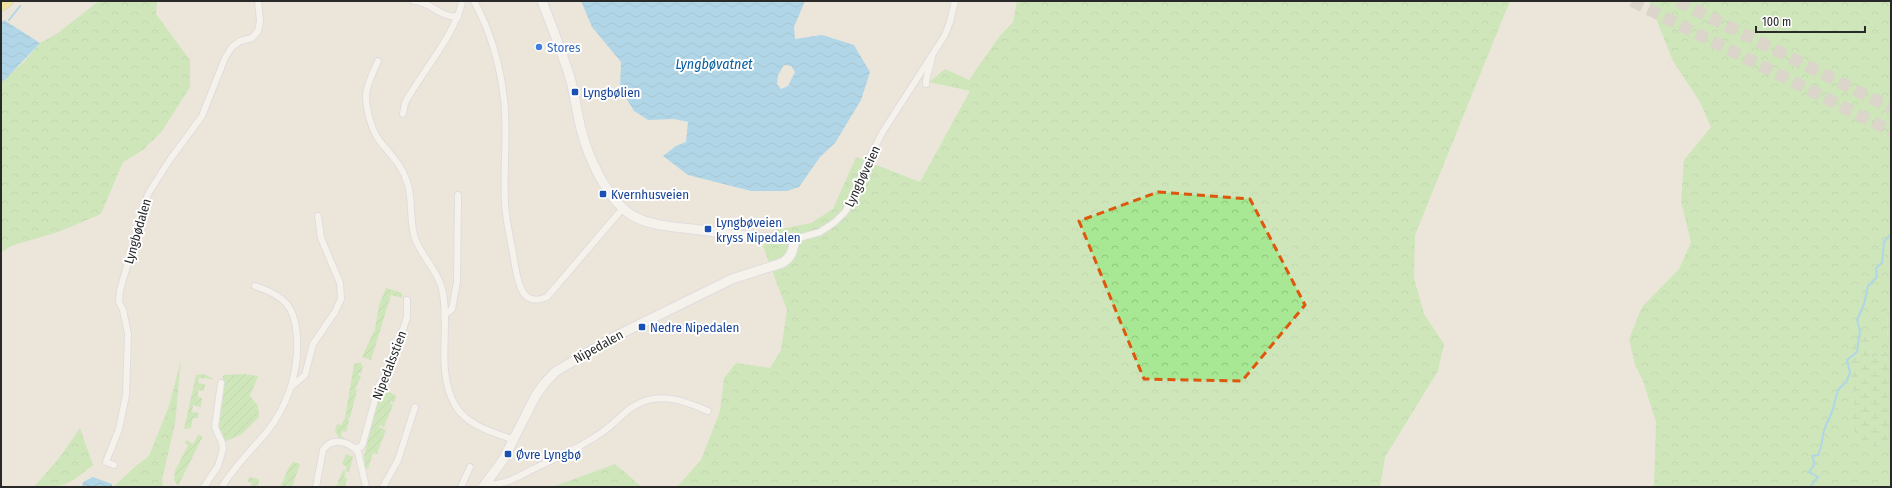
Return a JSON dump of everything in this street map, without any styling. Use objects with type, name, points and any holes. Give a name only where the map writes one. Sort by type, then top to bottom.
[{"type":"main road","points":[[1,6],[8,1]]},
{"type":"street","name":"Lyngbødalen","points":[[114,466],[106,462],[119,429],[126,395],[128,346],[127,325],[119,299],[122,282],[148,194],[169,161],[202,116],[225,58],[232,47],[240,41],[255,37],[258,31],[260,16],[258,1]]},
{"type":"street","points":[[414,1],[428,5],[442,14],[458,17]]},
{"type":"street","points":[[404,114],[405,103],[458,17],[462,1]]},
{"type":"street","points":[[474,1],[486,26],[498,60],[506,126],[505,187],[507,217],[520,286],[526,296],[536,300],[547,297],[623,208]]},
{"type":"street","name":"Lyngbøveien","points":[[542,1],[568,72],[581,128],[591,159],[611,193],[623,208],[642,220],[670,226],[761,238],[795,239],[820,232],[835,222],[845,212],[882,134],[945,35],[955,1]]},
{"type":"street","name":"Lyngbøveien","points":[[926,84],[926,75],[932,63],[932,55]]},
{"type":"street","points":[[378,61],[366,96],[370,120],[380,143],[397,161],[405,177],[411,200],[415,239],[440,281],[444,296],[446,383],[454,404],[461,415],[475,424],[514,440]]},
{"type":"street","points":[[444,315],[452,309],[457,282],[458,195]]},
{"type":"street","points":[[292,386],[305,375],[313,344],[335,312],[341,299],[340,284],[321,238],[318,216]]},
{"type":"street","name":"Nipedalen","points":[[484,486],[503,460],[536,395],[555,372],[614,337],[732,279],[782,263],[789,259],[793,252],[795,239]]},
{"type":"street","points":[[222,487],[235,467],[270,427],[292,386],[297,360],[297,341],[290,307],[279,295],[255,286]]},
{"type":"street","name":"Nipedalsstien","points":[[355,448],[360,447],[363,443],[379,385],[391,367],[407,317],[407,300]]},
{"type":"street","points":[[204,487],[218,466],[223,449],[214,426],[220,383]]},
{"type":"street","name":"Nipedalen","points":[[484,486],[505,483],[581,446],[607,429],[630,409],[645,401],[658,398],[673,398],[708,411]]},
{"type":"street","points":[[383,487],[398,460],[415,407]]},
{"type":"street","points":[[316,487],[321,455],[326,446],[333,442],[342,442],[355,448],[360,456],[366,487]]},
{"type":"street","points":[[461,487],[470,467]]},
{"type":"highlighted area","points":[[1158,192],[1250,199],[1305,305],[1242,381],[1144,379],[1079,221]]},
{"type":"green space","points":[[104,1],[157,1],[156,14],[190,60],[190,87],[162,131],[143,150],[123,162],[101,214],[58,232],[11,246],[1,253],[1,82],[24,62],[40,43],[58,33],[96,3]]},
{"type":"green space","points":[[1017,1],[1510,1],[1415,235],[1414,278],[1424,314],[1444,344],[1438,371],[1385,457],[1380,487],[677,487],[701,460],[720,411],[724,378],[736,363],[770,368],[781,350],[787,310],[763,246],[776,230],[811,223],[833,209],[856,157],[920,182],[970,91],[929,82],[945,69],[969,80],[999,37],[1013,22]]},
{"type":"green space","points":[[1649,1],[1891,1],[1891,305],[1887,309],[1888,350],[1872,359],[1867,335],[1847,363],[1854,397],[1851,426],[1860,443],[1876,447],[1891,439],[1891,487],[1654,487],[1656,422],[1643,381],[1635,365],[1629,339],[1642,307],[1679,269],[1691,242],[1681,202],[1684,160],[1711,127],[1700,102],[1673,61]]},
{"type":"green space","points":[[386,288],[402,293],[402,298],[391,295],[371,360],[362,357],[375,329],[379,305]]},
{"type":"green space","points":[[1891,305],[1891,439],[1876,447],[1860,443],[1851,426],[1854,397],[1847,363],[1853,342],[1867,334],[1872,359],[1888,350],[1887,309]]},
{"type":"green space","points":[[181,360],[175,424],[162,479],[163,487],[113,487],[149,456],[169,406]]},
{"type":"green space","points":[[361,362],[361,365],[363,366],[361,374],[358,373],[358,375],[361,376],[359,381],[356,381],[359,382],[355,389],[357,390],[350,418],[346,417],[349,419],[348,425],[345,425],[348,426],[346,432],[342,431],[341,437],[345,438],[344,440],[340,440],[335,430],[337,424],[341,425],[345,418],[354,364]]},
{"type":"green space","points":[[203,374],[214,379],[199,378],[198,383],[205,384],[204,391],[198,390],[198,397],[202,398],[201,407],[193,405],[192,412],[199,413],[198,418],[193,418],[191,428],[184,429],[196,375]]},
{"type":"green space","points":[[245,374],[258,376],[250,396],[258,406],[259,417],[242,434],[224,442],[217,424],[223,375]]},
{"type":"green space","points":[[382,387],[396,396],[394,403],[391,401],[390,403],[393,405],[384,427],[380,425],[379,427],[386,430],[377,454],[373,453],[368,469],[365,467],[364,455]]},
{"type":"green space","points":[[80,428],[93,465],[66,484],[34,487],[60,457]]},
{"type":"green space","points":[[198,435],[203,436],[178,486],[174,480],[175,471],[188,445],[185,442],[186,440],[193,444]]},
{"type":"green space","points":[[346,454],[353,457],[349,472],[346,471],[344,477],[347,479],[345,487],[336,487],[337,484],[339,485],[338,482],[343,470],[345,471],[347,467],[342,464]]},
{"type":"green space","points":[[293,462],[300,464],[292,487],[280,487],[289,467]]},
{"type":"green space","points":[[615,464],[642,487],[552,487]]},
{"type":"green space","points":[[249,477],[259,479],[258,487],[251,487],[251,482],[248,482]]},
{"type":"water","name":"Lyngbøvatnet","points":[[581,1],[805,1],[794,27],[795,39],[822,35],[854,45],[870,72],[861,100],[835,143],[820,157],[799,187],[787,191],[751,191],[688,175],[663,156],[676,146],[686,142],[688,122],[674,119],[648,120],[634,111],[620,88],[621,62],[592,27]],"holes":[[[784,65],[791,66],[795,72],[788,86],[781,89],[777,84],[778,75]]]},
{"type":"water","points":[[4,20],[40,43],[6,79],[1,82],[1,23]]},
{"type":"water","points":[[93,477],[112,484],[112,487],[82,487],[83,482]]},
{"type":"waterway","points":[[9,20],[20,6]]},
{"type":"waterway","points":[[1810,487],[1818,477],[1809,472],[1815,464],[1812,456],[1818,455],[1824,430],[1832,412],[1838,390],[1846,382],[1850,373],[1847,360],[1857,352],[1860,331],[1857,320],[1864,304],[1868,286],[1877,277],[1876,268],[1882,263],[1884,242],[1891,234]]},
{"type":"tunnel","points":[[1632,1],[1891,131]]},
{"type":"tunnel","points":[[1678,1],[1891,108]]},
{"type":"place","name":"Stores","points":[[539,47]]},
{"type":"place","name":"Lyngbølien","points":[[575,92]]},
{"type":"place","name":"Kvernhusveien","points":[[603,194]]},
{"type":"place","name":"Lyngbøveien kryss Nipedalen","points":[[708,229]]},
{"type":"place","name":"Nedre Nipedalen","points":[[642,327]]},
{"type":"place","name":"Øvre Lyngbø","points":[[508,454]]}]
